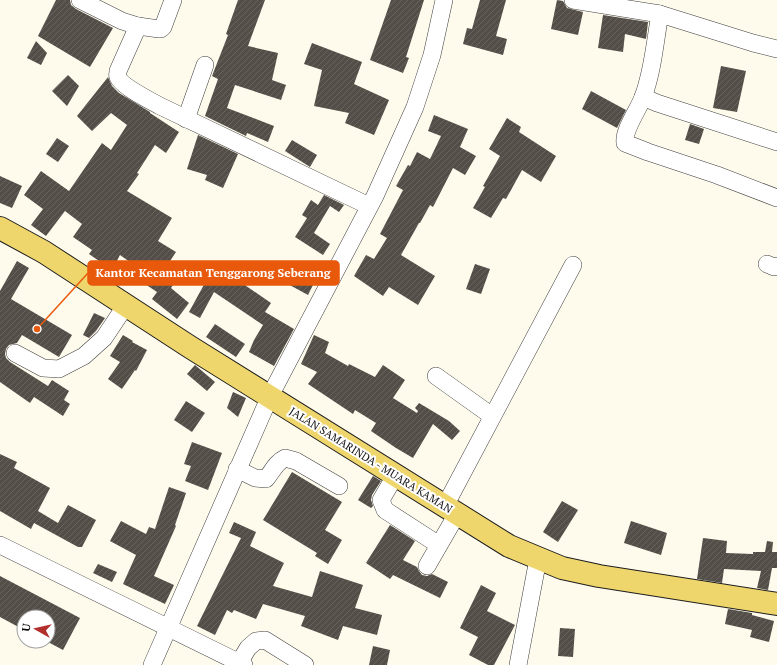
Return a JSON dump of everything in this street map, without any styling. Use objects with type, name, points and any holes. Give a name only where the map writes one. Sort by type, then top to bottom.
[{"type":"main road","name":"JALAN SAMARINDA - MUARA KAMAN","points":[[0,228],[44,252],[190,347],[509,546],[562,568],[599,576],[777,604]]},
{"type":"street","points":[[80,0],[122,21],[138,26],[161,29],[173,0]]},
{"type":"street","points":[[152,665],[270,396],[369,206],[412,113],[424,82],[432,55],[444,0]]},
{"type":"street","points":[[573,0],[660,14],[777,50]]},
{"type":"street","points":[[660,14],[650,71],[643,97],[626,133],[625,141],[627,144],[717,175],[777,198]]},
{"type":"street","points":[[138,26],[118,71],[118,78],[132,90],[160,106],[369,206]]},
{"type":"street","points":[[186,118],[205,65]]},
{"type":"street","points":[[643,97],[657,103],[777,142]]},
{"type":"street","points":[[427,566],[439,545],[451,510],[492,416],[573,266]]},
{"type":"street","points":[[15,353],[43,368],[59,369],[84,356],[104,338],[126,305]]},
{"type":"street","points":[[436,376],[492,416]]},
{"type":"street","points":[[237,469],[255,478],[266,479],[278,462],[285,458],[296,461],[339,486]]},
{"type":"street","points":[[395,476],[381,500],[385,510],[439,545]]},
{"type":"street","points":[[0,545],[242,664],[248,648],[256,641],[265,640],[304,665]]},
{"type":"street","points":[[518,665],[538,559]]},
{"type":"building","points":[[56,0],[70,0],[71,5],[76,9],[113,28],[90,67],[38,36]]},
{"type":"building","points":[[238,0],[265,0],[248,46],[278,53],[272,80],[286,85],[281,100],[235,85],[227,108],[274,126],[268,142],[247,133],[246,136],[205,116],[218,79],[212,76],[228,35],[226,34]]},
{"type":"building","points":[[391,0],[424,0],[406,57],[409,58],[403,73],[370,60]]},
{"type":"building","points":[[480,0],[506,0],[496,36],[507,39],[503,55],[463,44],[467,28],[472,29]]},
{"type":"building","points":[[557,0],[563,1],[567,8],[583,12],[578,35],[551,29]]},
{"type":"building","points":[[603,15],[648,22],[646,39],[625,34],[623,52],[598,48]]},
{"type":"building","points":[[36,41],[47,53],[41,65],[27,58]]},
{"type":"building","points":[[312,43],[362,62],[354,84],[389,100],[374,135],[345,123],[349,113],[314,106],[322,70],[304,64]]},
{"type":"building","points":[[721,66],[746,71],[737,112],[713,108]]},
{"type":"building","points":[[68,75],[79,86],[67,106],[52,91]]},
{"type":"building","points":[[108,77],[112,86],[119,93],[179,132],[166,153],[155,145],[137,173],[139,174],[127,191],[172,218],[158,241],[176,252],[168,264],[181,272],[171,288],[189,303],[177,319],[152,299],[157,292],[139,280],[144,272],[120,255],[112,270],[89,254],[92,250],[73,237],[82,224],[65,211],[46,236],[31,225],[43,209],[24,195],[41,171],[69,191],[102,143],[111,150],[127,125],[111,113],[92,131],[77,116]]},
{"type":"building","points":[[591,91],[626,110],[617,128],[582,109]]},
{"type":"building","points":[[434,115],[468,129],[460,147],[476,156],[465,175],[453,168],[433,207],[430,205],[401,255],[435,276],[418,305],[389,287],[383,296],[354,276],[366,255],[374,259],[387,238],[380,234],[403,190],[396,186],[408,165],[410,166],[417,152],[430,159],[441,136],[428,131]]},
{"type":"building","points":[[507,118],[521,127],[519,132],[556,156],[541,182],[522,170],[506,199],[503,198],[491,218],[473,208],[485,187],[483,186],[500,156],[489,149]]},
{"type":"building","points":[[690,124],[704,129],[699,144],[685,140]]},
{"type":"building","points":[[198,135],[238,154],[223,188],[205,180],[207,175],[187,169]]},
{"type":"building","points":[[57,138],[69,146],[58,162],[46,154]]},
{"type":"building","points":[[292,140],[317,155],[310,167],[285,151]]},
{"type":"building","points":[[0,176],[22,186],[12,208],[0,203]]},
{"type":"building","points":[[324,195],[344,205],[339,212],[330,206],[314,233],[330,244],[323,255],[295,237],[307,218],[302,215],[311,200],[318,205]]},
{"type":"building","points":[[17,261],[29,268],[11,299],[72,335],[59,357],[22,335],[17,343],[9,345],[6,349],[6,358],[48,386],[52,380],[69,391],[64,400],[70,404],[63,416],[34,397],[30,403],[0,382],[0,291]]},
{"type":"building","points":[[475,264],[490,269],[481,294],[466,289]]},
{"type":"building","points":[[295,266],[317,277],[308,295],[286,283]]},
{"type":"building","points":[[212,270],[230,281],[233,277],[271,303],[265,312],[294,329],[274,366],[249,352],[263,325],[214,292],[200,318],[189,312]]},
{"type":"building","points":[[94,313],[105,318],[89,338],[83,335]]},
{"type":"building","points":[[215,324],[245,344],[236,357],[206,337]]},
{"type":"building","points":[[123,335],[147,350],[136,371],[135,370],[122,389],[108,379],[120,362],[110,356]]},
{"type":"building","points":[[314,335],[329,342],[325,353],[348,366],[349,364],[375,377],[383,365],[405,380],[393,398],[417,413],[418,411],[415,408],[419,403],[449,421],[460,431],[452,440],[433,424],[413,458],[396,448],[371,431],[376,423],[355,410],[353,414],[308,384],[317,372],[301,364]]},
{"type":"building","points":[[195,365],[215,382],[207,391],[187,374]]},
{"type":"building","points":[[233,392],[246,398],[238,417],[227,408]]},
{"type":"building","points":[[186,401],[205,413],[192,432],[174,420]]},
{"type":"building","points":[[192,442],[222,453],[208,490],[185,481],[191,466],[184,464]]},
{"type":"building","points":[[0,454],[17,462],[14,468],[50,488],[38,511],[58,523],[68,505],[96,520],[82,547],[78,547],[34,523],[31,529],[0,511]]},
{"type":"building","points":[[292,472],[342,502],[325,530],[342,540],[328,564],[315,556],[317,553],[263,520]]},
{"type":"building","points":[[373,476],[381,481],[372,495],[371,500],[373,506],[371,508],[358,500]]},
{"type":"building","points":[[169,487],[186,493],[175,525],[176,526],[154,576],[174,585],[165,604],[123,584],[136,555],[110,541],[121,521],[146,534],[149,527],[155,529]]},
{"type":"building","points":[[562,501],[578,510],[558,542],[543,532]]},
{"type":"building","points":[[631,521],[667,533],[661,555],[624,543]]},
{"type":"building","points":[[234,522],[256,532],[250,546],[284,563],[273,586],[312,597],[320,571],[363,585],[355,608],[382,615],[377,635],[343,626],[338,640],[301,626],[305,616],[263,604],[256,619],[234,610],[232,613],[227,610],[215,635],[197,626],[241,538],[229,533]]},
{"type":"building","points":[[390,525],[415,541],[403,560],[417,567],[422,575],[427,576],[432,574],[448,582],[440,598],[393,575],[390,579],[366,563]]},
{"type":"building","points":[[703,538],[727,541],[726,553],[753,554],[753,552],[765,552],[767,541],[773,542],[772,552],[777,552],[777,568],[772,568],[768,590],[757,588],[761,571],[724,569],[722,583],[697,579]]},
{"type":"building","points":[[98,564],[117,572],[112,582],[93,573]]},
{"type":"building","points":[[0,576],[80,618],[63,650],[56,646],[56,609],[16,609],[16,626],[0,617]]},
{"type":"building","points":[[481,585],[496,593],[487,611],[515,625],[494,665],[488,665],[469,655],[478,637],[460,628]]},
{"type":"building","points":[[728,609],[752,613],[752,615],[774,621],[769,642],[750,637],[752,630],[725,624]]},
{"type":"building","points":[[560,628],[575,629],[573,657],[558,656]]},
{"type":"building","points":[[373,646],[390,650],[387,665],[369,665]]},
{"type":"place","name":"Kantor Kecamatan Tenggarong Seberang","points":[[37,329]]}]
